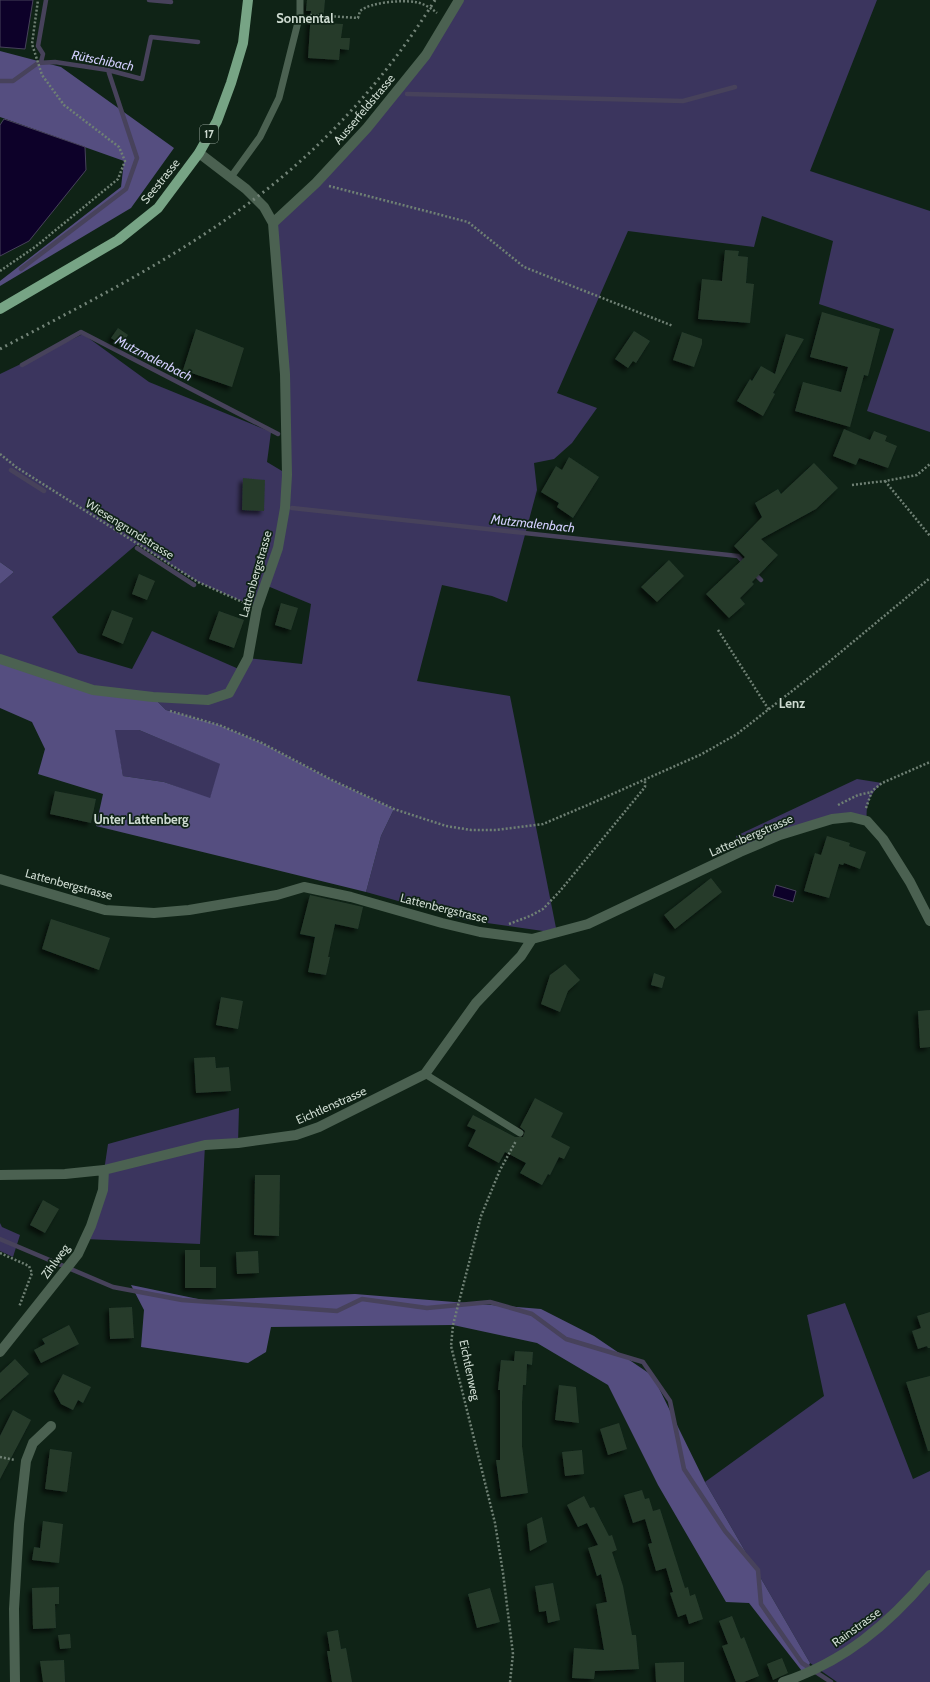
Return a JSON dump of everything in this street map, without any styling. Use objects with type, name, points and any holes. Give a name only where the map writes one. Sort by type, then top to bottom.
[{"type":"main road","name":"Seestrasse","points":[[0,309],[72,269],[118,240],[158,208],[199,153],[217,121],[231,83],[243,43],[248,0]]},
{"type":"street","name":"Ausserfeldstrasse","points":[[273,223],[316,183],[368,128],[426,55],[459,0]]},
{"type":"street","points":[[199,153],[231,177],[264,207],[273,223]]},
{"type":"street","name":"Lattenbergstrasse","points":[[0,660],[93,690],[153,697],[208,700],[229,693],[248,658],[257,608],[278,548],[286,508],[287,475],[285,374],[273,223]]},
{"type":"street","name":"Lattenbergstrasse","points":[[0,879],[105,910],[154,913],[196,909],[277,895],[304,887],[350,897],[442,924],[532,939],[588,924],[740,852],[780,835],[832,819],[851,817],[867,821]]},
{"type":"street","points":[[867,821],[884,839],[910,882],[930,921]]},
{"type":"street","name":"Eichtlenstrasse","points":[[0,1175],[65,1174],[104,1170],[205,1145],[238,1143],[296,1135],[319,1127],[425,1074],[476,1003],[521,956],[532,939]]},
{"type":"street","name":"Zihlweg","points":[[0,1352],[78,1254],[91,1226],[103,1190],[104,1170]]},
{"type":"street","points":[[14,1682],[14,1609],[19,1524],[26,1461],[32,1443],[51,1426]]},
{"type":"street","name":"Rainstrasse","points":[[783,1682],[818,1669],[860,1642],[887,1622],[910,1600],[930,1575]]},
{"type":"lane","points":[[231,177],[260,137],[279,98],[300,14],[300,0]]},
{"type":"lane","points":[[425,1074],[520,1134]]},
{"type":"path","points":[[0,271],[35,247],[118,179],[125,161],[119,147],[64,105],[42,76],[32,44],[38,0]]},
{"type":"path","points":[[300,14],[358,18],[360,11],[373,4],[409,1],[425,5],[447,20]]},
{"type":"path","points":[[316,183],[468,222],[524,267],[673,326]]},
{"type":"path","name":"Wiesengrundstrasse","points":[[0,454],[16,467],[198,582],[257,608]]},
{"type":"path","points":[[852,485],[917,475],[930,464]]},
{"type":"path","points":[[885,481],[930,536]]},
{"type":"path","points":[[153,697],[166,710],[219,726],[262,742],[332,780],[394,809],[446,826],[471,830],[496,830],[543,824],[702,754],[737,734],[769,710],[930,578]]},
{"type":"path","points":[[718,630],[769,710]]},
{"type":"path","points":[[867,821],[866,809],[872,791],[882,783],[930,762]]},
{"type":"path","points":[[500,934],[511,922],[530,916],[543,909],[560,891],[645,787],[645,780]]},
{"type":"path","name":"Eichtlenweg","points":[[510,1682],[513,1654],[495,1523],[451,1346],[452,1325],[481,1216],[500,1170],[520,1134]]},
{"type":"path","points":[[0,1253],[29,1266],[32,1273],[17,1312]]},
{"type":"shaded area","points":[[0,0],[33,0],[25,49],[0,47]]},
{"type":"shaded area","points":[[459,0],[877,0],[810,171],[930,211],[930,432],[867,411],[894,329],[819,304],[833,241],[762,216],[754,247],[628,231],[557,393],[597,408],[572,443],[554,459],[534,463],[537,490],[507,602],[492,596],[442,585],[417,681],[510,696],[557,933],[466,920],[366,892],[381,836],[394,809],[332,780],[262,743],[219,725],[166,710],[153,697],[93,690],[0,659],[0,584],[14,572],[0,562],[0,374],[83,334],[149,382],[271,432],[267,462],[287,474],[273,223],[316,183],[426,55]],"holes":[[[137,544],[198,582],[257,608],[265,585],[311,604],[302,664],[248,658],[241,670],[152,631],[132,669],[78,653],[52,617]]]},
{"type":"shaded area","points":[[0,51],[61,67],[174,148],[131,208],[0,286],[0,281],[121,187],[124,161],[0,117]]},
{"type":"shaded area","points":[[4,119],[85,147],[86,170],[29,241],[0,256],[0,125]]},
{"type":"shaded area","points":[[0,562],[14,572],[0,584]]},
{"type":"shaded area","points":[[0,659],[93,690],[153,697],[166,710],[219,725],[262,743],[332,780],[394,809],[381,836],[366,892],[96,826],[103,794],[38,774],[45,749],[32,722],[0,708]],"holes":[[[115,730],[139,730],[220,764],[210,798],[164,782],[123,776]]]},
{"type":"shaded area","points":[[114,730],[139,730],[221,764],[210,799],[164,782],[123,776]]},
{"type":"shaded area","points":[[857,779],[882,783],[874,791],[869,800],[867,821],[851,817],[740,852],[736,836]]},
{"type":"shaded area","points":[[776,885],[796,891],[793,902],[773,896]]},
{"type":"shaded area","points":[[239,1108],[238,1143],[205,1145],[200,1244],[85,1239],[104,1171],[108,1144]]},
{"type":"shaded area","points":[[0,1223],[2,1227],[20,1235],[13,1257],[0,1251]]},
{"type":"shaded area","points":[[131,1285],[203,1300],[355,1294],[541,1309],[594,1336],[653,1376],[705,1482],[810,1663],[805,1675],[749,1603],[726,1602],[658,1485],[608,1385],[537,1343],[453,1325],[271,1327],[266,1352],[248,1363],[141,1347],[144,1310]]},
{"type":"shaded area","points":[[845,1303],[913,1479],[930,1471],[930,1682],[837,1682],[810,1663],[705,1482],[824,1396],[807,1315]]},
{"type":"building","points":[[307,0],[325,0],[323,23],[343,24],[341,38],[350,38],[349,50],[340,49],[339,60],[308,58],[311,11],[306,11]]},
{"type":"building","points":[[725,250],[739,251],[738,256],[748,257],[746,283],[754,284],[750,323],[698,319],[702,279],[722,281]]},
{"type":"building","points":[[822,312],[880,329],[868,376],[864,375],[850,427],[795,411],[803,382],[841,392],[848,367],[810,357]]},
{"type":"building","points":[[118,328],[128,335],[122,345],[111,338]]},
{"type":"building","points":[[196,329],[244,348],[232,387],[183,370]]},
{"type":"building","points":[[634,331],[650,341],[636,363],[633,361],[628,368],[615,359]]},
{"type":"building","points":[[682,332],[702,339],[702,344],[694,367],[673,360]]},
{"type":"building","points":[[786,334],[804,339],[773,393],[775,394],[763,416],[737,401],[750,379],[752,381],[761,366],[775,374]]},
{"type":"building","points":[[844,429],[870,440],[874,431],[887,436],[885,441],[897,446],[888,468],[859,458],[856,465],[833,456]]},
{"type":"building","points":[[569,457],[599,477],[573,518],[557,507],[559,503],[541,492],[556,466],[562,470]]},
{"type":"building","points":[[814,463],[838,488],[816,509],[761,539],[778,555],[752,582],[754,584],[740,598],[745,604],[729,618],[706,594],[745,557],[734,546],[762,517],[755,503],[778,489],[781,494]]},
{"type":"building","points":[[243,478],[265,480],[264,511],[242,510]]},
{"type":"building","points":[[669,560],[684,576],[657,602],[641,587]]},
{"type":"building","points":[[139,574],[155,581],[147,600],[132,594]]},
{"type":"building","points":[[281,603],[298,608],[291,630],[275,625]]},
{"type":"building","points":[[112,610],[133,618],[123,644],[102,635]]},
{"type":"building","points":[[219,611],[244,620],[234,648],[209,639]]},
{"type":"building","points":[[55,791],[96,799],[91,823],[50,814]]},
{"type":"building","points":[[827,836],[850,843],[849,846],[866,852],[860,869],[844,863],[843,865],[839,864],[829,898],[804,891],[815,853],[821,855]]},
{"type":"building","points":[[711,878],[722,892],[675,929],[664,915]]},
{"type":"building","points":[[310,895],[363,907],[358,929],[335,924],[326,975],[308,972],[315,937],[300,934]]},
{"type":"building","points":[[51,919],[110,938],[99,970],[42,949]]},
{"type":"building","points":[[565,964],[580,980],[568,991],[560,1012],[541,1004],[550,975]]},
{"type":"building","points":[[654,973],[665,977],[662,988],[651,985]]},
{"type":"building","points":[[221,997],[243,1001],[238,1029],[216,1025]]},
{"type":"building","points":[[930,1010],[930,1047],[920,1048],[918,1011]]},
{"type":"building","points":[[215,1057],[216,1068],[229,1067],[231,1091],[196,1093],[194,1058]]},
{"type":"building","points":[[535,1098],[563,1113],[551,1137],[570,1147],[564,1159],[559,1157],[550,1175],[548,1174],[542,1185],[520,1173],[526,1163],[505,1152],[499,1163],[468,1146],[476,1130],[467,1126],[473,1115],[515,1137],[523,1137],[525,1131],[520,1127]]},
{"type":"building","points":[[255,1175],[280,1175],[279,1236],[254,1235]]},
{"type":"building","points":[[43,1200],[59,1209],[45,1233],[30,1225]]},
{"type":"building","points":[[185,1250],[200,1250],[200,1267],[216,1267],[216,1288],[185,1288]]},
{"type":"building","points":[[258,1251],[259,1273],[237,1274],[236,1252]]},
{"type":"building","points":[[132,1307],[134,1338],[110,1339],[109,1308]]},
{"type":"building","points":[[930,1312],[930,1348],[927,1346],[918,1349],[912,1331],[921,1328],[917,1316]]},
{"type":"building","points":[[69,1325],[79,1344],[41,1363],[34,1350],[45,1344],[42,1339]]},
{"type":"building","points":[[515,1351],[533,1352],[532,1365],[527,1364],[526,1385],[523,1385],[522,1403],[522,1446],[528,1493],[501,1497],[496,1460],[500,1460],[500,1390],[498,1390],[501,1360],[514,1361]]},
{"type":"building","points":[[15,1359],[29,1374],[0,1400],[0,1373]]},
{"type":"building","points":[[63,1374],[91,1387],[83,1403],[78,1400],[73,1410],[61,1404],[54,1391]]},
{"type":"building","points":[[930,1376],[930,1451],[928,1451],[906,1382]]},
{"type":"building","points":[[559,1385],[576,1387],[579,1423],[555,1420]]},
{"type":"building","points":[[13,1410],[31,1420],[0,1479],[0,1436]]},
{"type":"building","points":[[619,1423],[627,1449],[608,1455],[600,1429]]},
{"type":"building","points":[[50,1449],[72,1452],[67,1492],[45,1489]]},
{"type":"building","points":[[582,1450],[584,1474],[565,1476],[562,1452]]},
{"type":"building","points":[[642,1490],[645,1499],[649,1498],[653,1511],[660,1509],[685,1588],[688,1587],[690,1596],[695,1594],[703,1619],[689,1624],[686,1614],[678,1617],[670,1593],[673,1592],[666,1568],[656,1571],[648,1544],[652,1543],[645,1519],[633,1523],[624,1495]]},
{"type":"building","points":[[584,1496],[590,1508],[594,1507],[609,1536],[612,1535],[617,1550],[612,1552],[623,1586],[632,1635],[636,1635],[639,1669],[595,1671],[594,1679],[572,1678],[574,1648],[604,1650],[596,1604],[607,1602],[601,1574],[597,1576],[588,1548],[598,1545],[587,1523],[578,1527],[567,1505]]},
{"type":"building","points":[[542,1517],[547,1542],[530,1551],[527,1524]]},
{"type":"building","points":[[43,1521],[63,1524],[59,1563],[32,1560],[34,1547],[40,1548]]},
{"type":"building","points":[[553,1583],[560,1620],[548,1623],[546,1611],[539,1612],[535,1586]]},
{"type":"building","points":[[59,1587],[59,1604],[55,1604],[56,1628],[33,1629],[32,1588]]},
{"type":"building","points":[[490,1588],[500,1622],[477,1628],[468,1594]]},
{"type":"building","points":[[732,1616],[741,1639],[744,1637],[759,1676],[744,1682],[736,1682],[722,1646],[728,1644],[719,1621]]},
{"type":"building","points":[[338,1630],[341,1649],[346,1648],[352,1682],[332,1682],[327,1651],[330,1651],[327,1632]]},
{"type":"building","points":[[70,1634],[71,1648],[60,1649],[58,1635]]},
{"type":"building","points":[[782,1658],[788,1673],[773,1680],[767,1664]]},
{"type":"building","points":[[64,1660],[65,1682],[43,1682],[40,1661]]},
{"type":"building","points":[[684,1662],[684,1682],[656,1682],[655,1663]]},
{"type":"waterway","points":[[41,62],[43,54],[38,46],[46,0]]},
{"type":"waterway","points":[[149,0],[171,2]]},
{"type":"waterway","name":"Rütschibach","points":[[0,81],[13,81],[38,63],[55,62],[108,70],[142,79],[151,37],[198,42]]},
{"type":"waterway","points":[[21,269],[126,189],[137,158],[108,70]]},
{"type":"waterway","points":[[407,94],[683,101],[735,87]]},
{"type":"waterway","name":"Mutzmalenbach","points":[[22,365],[81,332],[278,434]]},
{"type":"waterway","points":[[11,470],[44,491]]},
{"type":"waterway","name":"Mutzmalenbach","points":[[292,508],[738,556],[746,565]]},
{"type":"waterway","points":[[137,548],[194,585]]},
{"type":"waterway","name":"Mutzmalenbach","points":[[754,573],[761,580]]},
{"type":"waterway","points":[[0,1239],[113,1287],[182,1300],[337,1311],[362,1299],[427,1308],[490,1302],[532,1314],[566,1339],[643,1362],[670,1401],[684,1469],[725,1531],[758,1570],[761,1604],[802,1663],[831,1682]]},
{"type":"railway","points":[[0,349],[91,301],[151,267],[210,231],[267,189],[295,166],[347,115],[394,60],[435,0]]},
{"type":"district","name":"Sonnental","points":[[305,18]]},
{"type":"district","name":"Lenz","points":[[792,703]]},
{"type":"district","name":"Unter Lattenberg","points":[[141,819]]}]
